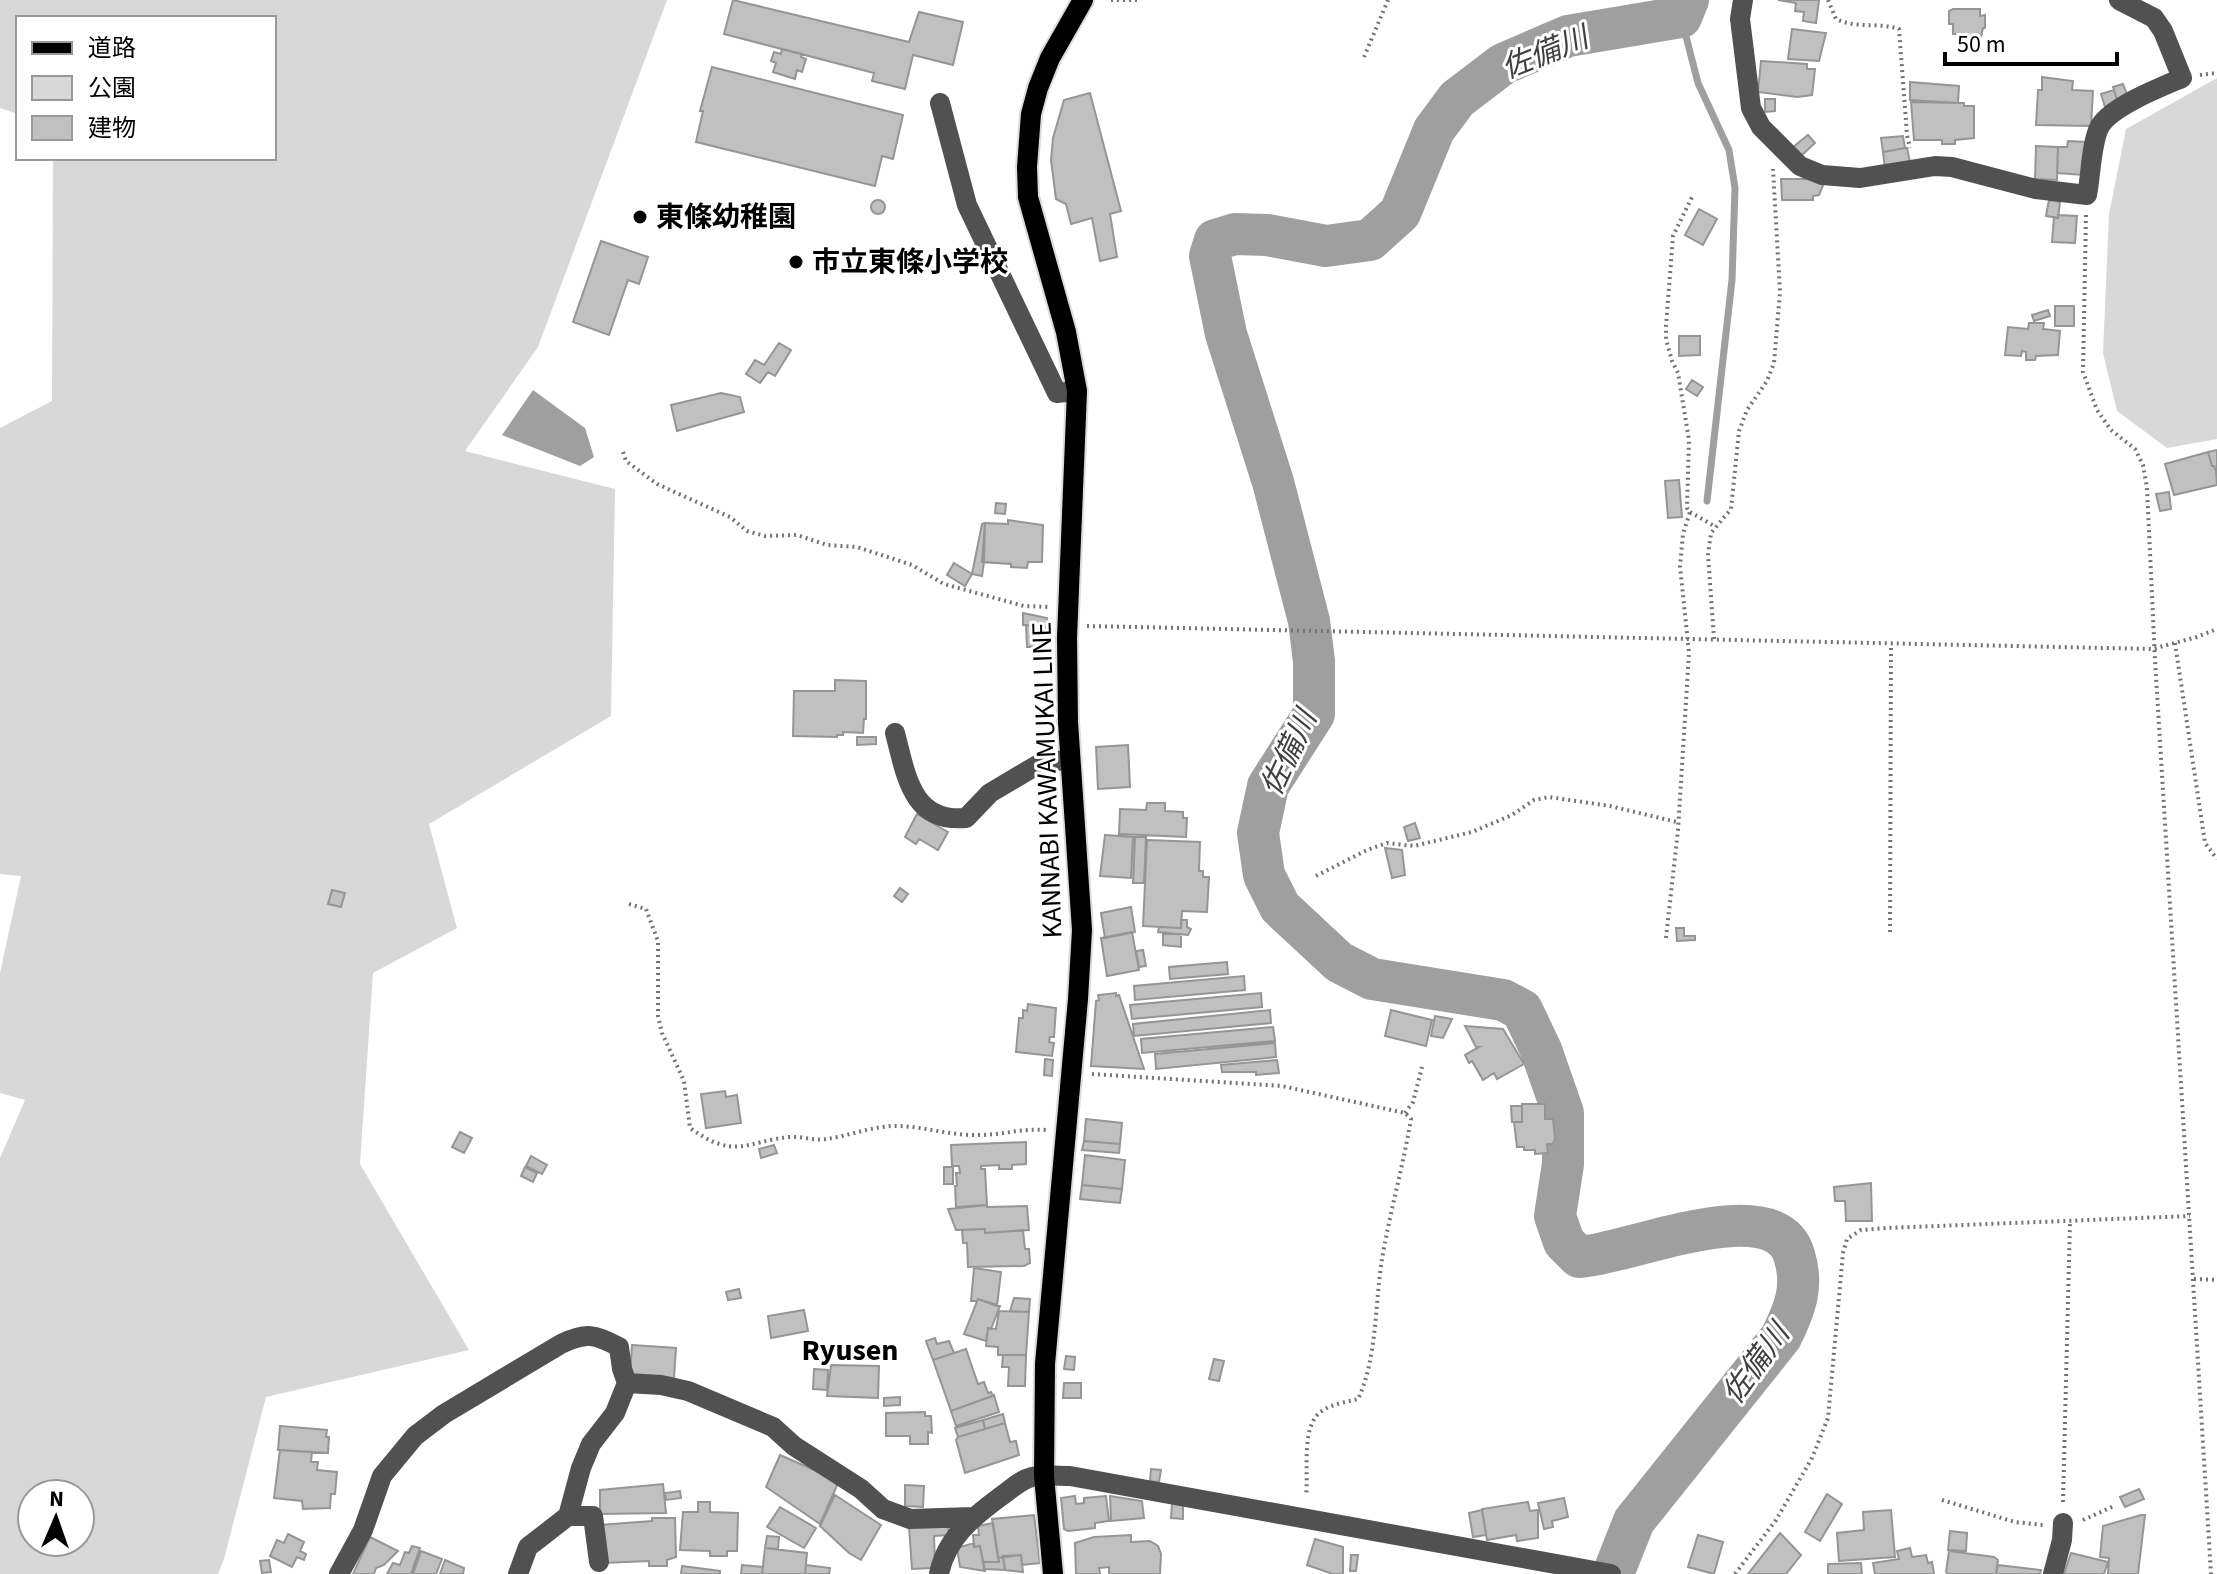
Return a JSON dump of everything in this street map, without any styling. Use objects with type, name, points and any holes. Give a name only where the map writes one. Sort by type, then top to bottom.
[{"type":"main road","name":"KANNABI KAWAMUKAI LINE","points":[[1053,1574],[1044,1476],[1045,1364],[1082,930],[1070,759],[1067,617],[1077,391],[1066,332],[1028,197],[1027,167],[1031,114],[1038,88],[1050,58],[1083,0]]},
{"type":"street","points":[[1743,0],[1740,19],[1751,108],[1761,127],[1800,166],[1822,175],[1860,178],[1952,167],[2036,189],[2087,195],[2101,124],[2135,99],[2182,78],[2163,31],[2154,18],[2119,0]]},
{"type":"street","points":[[940,103],[967,205],[1057,393],[1077,391]]},
{"type":"street","points":[[895,733],[917,801],[941,817],[954,819],[966,818],[990,793],[1039,764],[1070,759]]},
{"type":"street","points":[[339,1574],[363,1530],[382,1476],[415,1436],[444,1414],[580,1335],[590,1335],[619,1347],[627,1383],[615,1413],[591,1444],[568,1516],[528,1547],[518,1574]]},
{"type":"street","points":[[627,1383],[661,1385],[688,1391],[773,1427],[794,1446],[861,1489],[883,1509],[910,1519],[973,1517]]},
{"type":"street","points":[[939,1574],[944,1555],[967,1522],[1016,1485],[1029,1478],[1044,1476],[1070,1476],[1604,1573]]},
{"type":"street","points":[[568,1516],[593,1516],[599,1562]]},
{"type":"street","points":[[2053,1574],[2063,1523]]},
{"type":"path","points":[[1111,0],[1139,0]]},
{"type":"path","points":[[1364,57],[1388,0]]},
{"type":"path","points":[[1828,0],[1836,19],[1846,24],[1888,25],[1899,29],[1907,135],[1912,153],[1923,169]]},
{"type":"path","points":[[1714,639],[1708,555],[1711,533],[1731,509],[1739,431],[1747,410],[1767,381],[1774,363],[1780,292],[1772,171],[1782,148]]},
{"type":"path","points":[[1693,195],[1673,236],[1666,326],[1669,350],[1678,373],[1689,440],[1687,508],[1716,527]]},
{"type":"path","points":[[2087,195],[2083,372],[2097,410],[2111,430],[2135,449],[2143,465],[2147,488],[2211,1574]]},
{"type":"path","points":[[623,452],[626,461],[657,484],[730,517],[747,531],[765,536],[797,535],[827,545],[857,547],[912,565],[944,584],[1067,617],[1234,629],[2155,649],[2217,629]]},
{"type":"path","points":[[1666,938],[1678,823],[1689,653],[1680,566],[1683,534],[1690,512]]},
{"type":"path","points":[[2175,643],[2205,843],[2217,859]]},
{"type":"path","points":[[1890,932],[1891,644]]},
{"type":"path","points":[[1316,876],[1387,843],[1414,846],[1472,832],[1512,815],[1534,800],[1549,797],[1610,806],[1678,823]]},
{"type":"path","points":[[629,904],[646,909],[654,929],[660,961],[658,1016],[662,1033],[684,1081],[690,1128],[718,1144],[739,1148],[786,1137],[821,1140],[898,1126],[978,1135],[1028,1129],[1065,1132]]},
{"type":"path","points":[[1405,1113],[1413,1102],[1422,1067]]},
{"type":"path","points":[[1071,1072],[1282,1086],[1405,1113],[1411,1119],[1382,1260],[1371,1354],[1363,1390],[1358,1399],[1325,1408],[1315,1416],[1309,1431],[1307,1491],[1302,1518]]},
{"type":"path","points":[[1735,1574],[1776,1520],[1812,1458],[1828,1418],[1843,1253],[1847,1239],[1861,1230],[2190,1216]]},
{"type":"path","points":[[2063,1523],[2070,1221]]},
{"type":"path","points":[[2194,1279],[2217,1280]]},
{"type":"path","points":[[1942,1500],[2015,1522],[2047,1526],[2085,1520],[2114,1506]]},
{"type":"green space","points":[[0,0],[667,0],[538,347],[465,451],[615,489],[611,716],[429,824],[457,928],[373,973],[360,1164],[469,1350],[266,1397],[218,1574],[0,1574],[0,1158],[25,1100],[0,1093],[0,973],[21,876],[0,874],[0,428],[52,401],[53,160],[276,160],[276,16],[16,16],[16,113],[0,108]]},
{"type":"green space","points":[[2217,78],[2217,439],[2167,448],[2117,411],[2103,353],[2109,214],[2126,129]]},
{"type":"shaded area","points":[[533,390],[585,428],[594,457],[580,466],[502,435]]},
{"type":"building","points":[[733,0],[909,42],[919,12],[963,22],[953,65],[913,55],[905,89],[872,81],[874,73],[724,34]]},
{"type":"building","points":[[1778,0],[1819,0],[1816,23],[1803,21],[1804,12],[1795,11],[1796,3]]},
{"type":"building","points":[[1980,9],[1980,16],[1985,15],[1980,42],[1965,41],[1966,34],[1953,34],[1949,11]]},
{"type":"building","points":[[1792,29],[1826,33],[1819,61],[1788,59]]},
{"type":"building","points":[[782,49],[802,54],[801,57],[806,59],[802,72],[797,70],[795,79],[773,72],[776,63],[771,61],[774,52],[781,54]]},
{"type":"building","points":[[1761,61],[1807,64],[1807,69],[1815,69],[1812,95],[1797,97],[1758,92]]},
{"type":"building","points":[[712,67],[903,115],[893,159],[882,156],[875,186],[696,142],[703,111],[700,111]]},
{"type":"building","points":[[2042,77],[2073,81],[2072,90],[2093,91],[2091,126],[2036,125]]},
{"type":"building","points":[[1910,82],[1959,86],[1958,103],[1910,100]]},
{"type":"building","points":[[2123,84],[2128,97],[2117,100],[2113,87]]},
{"type":"building","points":[[2114,90],[2118,103],[2105,107],[2101,94]]},
{"type":"building","points":[[1090,93],[1121,211],[1110,214],[1117,257],[1100,261],[1092,218],[1071,224],[1066,204],[1056,199],[1051,160],[1053,138],[1064,100]]},
{"type":"building","points":[[1765,99],[1775,99],[1775,111],[1765,112]]},
{"type":"building","points":[[1911,102],[1974,106],[1974,138],[1955,140],[1955,144],[1942,144],[1942,140],[1914,140]]},
{"type":"building","points":[[1808,135],[1815,143],[1801,156],[1793,147]]},
{"type":"building","points":[[1903,136],[1905,148],[1883,152],[1881,138]]},
{"type":"building","points":[[2068,141],[2086,142],[2084,175],[2057,173],[2058,147],[2067,147]]},
{"type":"building","points":[[2036,146],[2058,147],[2057,180],[2035,179]]},
{"type":"building","points":[[1907,148],[1910,162],[1885,169],[1883,152]]},
{"type":"building","points":[[1781,179],[1809,179],[1824,183],[1813,200],[1782,200]]},
{"type":"building","points":[[878,200],[885,207],[878,214],[871,207]]},
{"type":"building","points":[[2049,200],[2060,202],[2058,218],[2046,216]]},
{"type":"building","points":[[1699,209],[1717,219],[1703,245],[1685,235]]},
{"type":"building","points":[[2058,215],[2077,216],[2075,243],[2052,242],[2054,217],[2058,218]]},
{"type":"building","points":[[601,241],[648,257],[639,284],[628,280],[609,335],[573,322]]},
{"type":"building","points":[[2055,306],[2074,306],[2074,326],[2055,326]]},
{"type":"building","points":[[2048,310],[2050,316],[2034,321],[2032,315]]},
{"type":"building","points":[[2029,323],[2044,323],[2043,329],[2060,331],[2058,355],[2036,356],[2035,360],[2026,360],[2026,352],[2022,351],[2021,356],[2005,355],[2008,327],[2028,329]]},
{"type":"building","points":[[1679,336],[1700,336],[1700,355],[1679,356]]},
{"type":"building","points":[[779,343],[791,350],[775,376],[768,372],[760,383],[746,374],[755,360],[764,365]]},
{"type":"building","points":[[1692,380],[1703,387],[1697,396],[1686,389]]},
{"type":"building","points":[[721,393],[740,397],[744,412],[677,431],[671,405]]},
{"type":"building","points":[[2217,450],[2217,471],[2216,471],[2208,452]]},
{"type":"building","points":[[2208,452],[2216,471],[2217,485],[2174,495],[2165,464]]},
{"type":"building","points":[[1679,480],[1682,517],[1668,518],[1665,481]]},
{"type":"building","points":[[2169,492],[2171,509],[2160,511],[2156,494]]},
{"type":"building","points":[[996,503],[1006,504],[1005,514],[995,513]]},
{"type":"building","points":[[1008,520],[1043,525],[1042,562],[1028,562],[1027,568],[982,562],[985,523],[1008,524]]},
{"type":"building","points":[[985,523],[982,576],[972,574],[982,524]]},
{"type":"building","points":[[954,563],[972,574],[965,586],[947,575]]},
{"type":"building","points":[[1023,613],[1047,618],[1047,627],[1023,625]]},
{"type":"building","points":[[1026,625],[1045,627],[1047,647],[1027,647]]},
{"type":"building","points":[[835,680],[866,681],[863,733],[843,732],[837,737],[793,736],[794,691],[835,691]]},
{"type":"building","points":[[857,737],[876,737],[876,744],[857,745]]},
{"type":"building","points":[[1128,745],[1130,787],[1098,789],[1096,747]]},
{"type":"building","points":[[1147,803],[1165,803],[1165,811],[1183,812],[1183,818],[1187,818],[1186,837],[1119,834],[1120,809],[1146,810]]},
{"type":"building","points":[[917,814],[948,832],[938,850],[919,839],[916,844],[905,837]]},
{"type":"building","points":[[1415,823],[1420,838],[1408,841],[1404,827]]},
{"type":"building","points":[[1105,835],[1133,837],[1131,878],[1100,876]]},
{"type":"building","points":[[1135,837],[1146,837],[1144,883],[1133,883]]},
{"type":"building","points":[[1147,840],[1200,842],[1199,871],[1203,871],[1203,877],[1209,877],[1207,912],[1182,911],[1181,928],[1143,926]]},
{"type":"building","points":[[1385,848],[1402,850],[1405,875],[1392,878]]},
{"type":"building","points":[[900,888],[908,894],[902,902],[894,896]]},
{"type":"building","points":[[332,890],[345,893],[341,907],[328,904]]},
{"type":"building","points":[[1131,907],[1135,932],[1105,938],[1101,913]]},
{"type":"building","points":[[1181,920],[1187,920],[1187,927],[1191,929],[1188,935],[1158,932],[1159,927],[1181,928]]},
{"type":"building","points":[[1676,928],[1684,928],[1684,936],[1695,936],[1695,940],[1677,941]]},
{"type":"building","points":[[1132,932],[1139,970],[1107,976],[1101,938]]},
{"type":"building","points":[[1163,934],[1181,934],[1181,947],[1163,945]]},
{"type":"building","points":[[1143,950],[1146,966],[1139,967],[1136,951]]},
{"type":"building","points":[[1227,962],[1228,974],[1170,979],[1169,967]]},
{"type":"building","points":[[1244,976],[1245,990],[1135,1000],[1134,986]]},
{"type":"building","points":[[1116,993],[1144,1069],[1091,1066],[1098,995]]},
{"type":"building","points":[[1261,993],[1262,1007],[1132,1019],[1130,1005]]},
{"type":"building","points":[[1028,1004],[1056,1008],[1054,1037],[1050,1037],[1049,1042],[1054,1043],[1052,1056],[1016,1052],[1019,1018],[1023,1018],[1023,1010],[1027,1011]]},
{"type":"building","points":[[1270,1010],[1271,1023],[1134,1036],[1133,1024]]},
{"type":"building","points":[[1391,1010],[1432,1020],[1426,1046],[1385,1036]]},
{"type":"building","points":[[1435,1016],[1452,1019],[1443,1038],[1431,1036]]},
{"type":"building","points":[[1465,1026],[1503,1029],[1524,1064],[1497,1079],[1494,1073],[1483,1080],[1465,1055],[1479,1047],[1476,1047]]},
{"type":"building","points":[[1273,1027],[1275,1041],[1142,1053],[1141,1039]]},
{"type":"building","points":[[1275,1043],[1276,1057],[1156,1069],[1155,1054]]},
{"type":"building","points":[[1045,1059],[1053,1060],[1052,1076],[1044,1075]]},
{"type":"building","points":[[1277,1060],[1279,1073],[1256,1075],[1256,1072],[1222,1072],[1221,1065]]},
{"type":"building","points":[[725,1091],[726,1097],[737,1095],[741,1123],[706,1128],[701,1094]]},
{"type":"building","points":[[1522,1104],[1545,1104],[1545,1119],[1553,1119],[1555,1138],[1553,1144],[1547,1144],[1548,1153],[1535,1154],[1535,1150],[1517,1147],[1514,1122],[1522,1122]]},
{"type":"building","points":[[1511,1106],[1522,1106],[1522,1122],[1512,1122]]},
{"type":"building","points":[[1086,1119],[1122,1123],[1120,1144],[1084,1141]]},
{"type":"building","points":[[460,1132],[472,1138],[464,1153],[452,1147]]},
{"type":"building","points":[[1084,1141],[1120,1144],[1119,1153],[1082,1150]]},
{"type":"building","points":[[1026,1142],[1026,1164],[1012,1165],[1012,1169],[999,1169],[999,1165],[981,1166],[985,1169],[987,1205],[956,1207],[956,1173],[960,1173],[959,1166],[952,1166],[951,1145]]},
{"type":"building","points":[[774,1145],[777,1153],[761,1158],[759,1149]]},
{"type":"building","points":[[1085,1155],[1125,1160],[1122,1189],[1082,1185]]},
{"type":"building","points":[[531,1156],[547,1165],[542,1174],[526,1166]]},
{"type":"building","points":[[525,1167],[537,1173],[533,1182],[521,1176]]},
{"type":"building","points":[[944,1167],[953,1167],[953,1184],[944,1184]]},
{"type":"building","points":[[1871,1183],[1872,1221],[1846,1221],[1845,1201],[1835,1201],[1834,1187]]},
{"type":"building","points":[[1082,1185],[1122,1189],[1120,1203],[1080,1199]]},
{"type":"building","points":[[987,1205],[1027,1206],[1029,1230],[985,1233],[985,1229],[956,1230],[948,1209]]},
{"type":"building","points":[[985,1229],[985,1233],[1023,1230],[1030,1263],[1024,1266],[968,1267],[967,1243],[963,1243],[962,1230]]},
{"type":"building","points":[[974,1268],[1001,1272],[997,1306],[978,1299],[971,1301]]},
{"type":"building","points":[[739,1289],[741,1298],[728,1300],[726,1292]]},
{"type":"building","points":[[1014,1298],[1030,1299],[1029,1312],[1010,1311]]},
{"type":"building","points":[[978,1299],[1000,1306],[991,1329],[988,1328],[986,1341],[964,1334]]},
{"type":"building","points":[[804,1310],[808,1331],[771,1338],[768,1316]]},
{"type":"building","points":[[999,1311],[1029,1312],[1026,1355],[998,1355],[998,1347],[986,1346],[988,1328],[996,1329]]},
{"type":"building","points":[[935,1338],[937,1344],[949,1341],[954,1353],[933,1360],[926,1341]]},
{"type":"building","points":[[632,1345],[676,1348],[674,1378],[630,1375]]},
{"type":"building","points":[[966,1349],[978,1384],[984,1382],[988,1393],[991,1392],[993,1396],[951,1411],[933,1360]]},
{"type":"building","points":[[1003,1355],[1026,1355],[1025,1386],[1008,1386],[1009,1367],[1002,1367]]},
{"type":"building","points":[[1066,1356],[1075,1357],[1074,1370],[1064,1369]]},
{"type":"building","points":[[1214,1359],[1224,1361],[1219,1381],[1209,1379]]},
{"type":"building","points":[[831,1365],[879,1366],[878,1398],[827,1396]]},
{"type":"building","points":[[814,1369],[828,1370],[827,1390],[813,1389]]},
{"type":"building","points":[[1064,1383],[1081,1383],[1081,1398],[1063,1398]]},
{"type":"building","points":[[994,1395],[999,1412],[956,1426],[951,1411]]},
{"type":"building","points":[[900,1397],[900,1405],[884,1406],[884,1398]]},
{"type":"building","points":[[925,1412],[925,1416],[931,1416],[932,1433],[928,1432],[928,1444],[910,1444],[910,1436],[886,1436],[886,1413]]},
{"type":"building","points":[[1003,1414],[1005,1423],[985,1429],[983,1420]]},
{"type":"building","points":[[983,1420],[985,1429],[958,1437],[955,1428]]},
{"type":"building","points":[[1005,1423],[1010,1442],[1016,1441],[1019,1455],[965,1473],[956,1440],[958,1437]]},
{"type":"building","points":[[280,1426],[327,1430],[328,1453],[278,1450]]},
{"type":"building","points":[[280,1450],[312,1452],[311,1462],[318,1462],[317,1470],[337,1472],[330,1508],[303,1509],[302,1501],[274,1498]]},
{"type":"building","points":[[780,1455],[839,1481],[820,1524],[766,1487]]},
{"type":"building","points":[[1151,1469],[1161,1470],[1159,1482],[1150,1481]]},
{"type":"building","points":[[663,1484],[666,1513],[600,1514],[600,1490]]},
{"type":"building","points":[[905,1485],[924,1486],[923,1507],[905,1506]]},
{"type":"building","points":[[2139,1489],[2144,1499],[2125,1507],[2120,1497]]},
{"type":"building","points":[[680,1491],[681,1498],[666,1500],[665,1493]]},
{"type":"building","points":[[1827,1494],[1842,1504],[1820,1541],[1805,1532]]},
{"type":"building","points":[[835,1495],[881,1525],[861,1560],[820,1526]]},
{"type":"building","points":[[1075,1496],[1076,1504],[1084,1503],[1084,1498],[1106,1496],[1109,1521],[1095,1523],[1095,1528],[1064,1529],[1061,1498]]},
{"type":"building","points":[[1110,1496],[1142,1501],[1144,1518],[1111,1521]]},
{"type":"building","points":[[1564,1498],[1568,1517],[1552,1521],[1553,1527],[1544,1529],[1538,1503]]},
{"type":"building","points":[[698,1502],[710,1502],[710,1512],[738,1513],[737,1551],[727,1551],[727,1556],[710,1556],[710,1551],[680,1550],[683,1512],[698,1512]]},
{"type":"building","points":[[1528,1502],[1530,1511],[1538,1510],[1538,1538],[1517,1541],[1516,1535],[1487,1540],[1482,1509]]},
{"type":"building","points":[[1172,1503],[1183,1504],[1183,1519],[1171,1518]]},
{"type":"building","points":[[780,1507],[816,1528],[804,1548],[767,1527]]},
{"type":"building","points":[[1482,1510],[1486,1535],[1473,1537],[1469,1513]]},
{"type":"building","points":[[1891,1510],[1895,1557],[1839,1561],[1837,1533],[1864,1530],[1863,1512]]},
{"type":"building","points":[[1034,1515],[1040,1563],[1022,1565],[1021,1555],[998,1558],[992,1519]]},
{"type":"building","points":[[2145,1515],[2138,1574],[2108,1574],[2109,1558],[2100,1557],[2103,1526]]},
{"type":"building","points":[[652,1518],[675,1518],[676,1557],[667,1560],[667,1566],[649,1566],[649,1561],[603,1563],[600,1525],[652,1521]]},
{"type":"building","points":[[993,1523],[999,1562],[983,1562],[980,1546],[974,1547],[973,1535],[979,1535],[978,1526]]},
{"type":"building","points":[[948,1524],[949,1535],[934,1536],[935,1564],[932,1568],[912,1569],[909,1527]]},
{"type":"building","points":[[1950,1531],[1967,1533],[1966,1551],[1948,1550]]},
{"type":"building","points":[[1780,1533],[1801,1555],[1786,1574],[1748,1574]]},
{"type":"building","points":[[288,1534],[304,1542],[300,1551],[306,1554],[304,1560],[297,1557],[292,1567],[270,1556],[277,1540],[284,1543]]},
{"type":"building","points":[[1131,1535],[1131,1542],[1150,1541],[1158,1546],[1161,1554],[1160,1574],[1109,1574],[1109,1567],[1099,1568],[1100,1574],[1076,1574],[1075,1543],[1094,1537]]},
{"type":"building","points":[[1698,1535],[1723,1542],[1714,1574],[1688,1567]]},
{"type":"building","points":[[767,1536],[779,1537],[778,1549],[765,1548]]},
{"type":"building","points":[[370,1537],[398,1551],[384,1565],[376,1568],[374,1574],[353,1574]]},
{"type":"building","points":[[1315,1539],[1343,1547],[1343,1574],[1333,1574],[1307,1565]]},
{"type":"building","points":[[974,1543],[974,1547],[980,1546],[985,1571],[960,1567],[957,1548]]},
{"type":"building","points":[[412,1546],[420,1548],[411,1574],[387,1574],[393,1563],[400,1565],[405,1552],[409,1553]]},
{"type":"building","points":[[765,1548],[807,1553],[805,1574],[762,1574]]},
{"type":"building","points":[[1910,1548],[1912,1557],[1926,1555],[1928,1563],[1932,1562],[1934,1574],[1875,1574],[1873,1563],[1899,1559],[1897,1551]]},
{"type":"building","points":[[421,1551],[442,1559],[436,1574],[413,1574]]},
{"type":"building","points":[[1949,1551],[1994,1557],[1998,1560],[1996,1574],[1948,1574]]},
{"type":"building","points":[[2071,1553],[2108,1562],[2104,1574],[2064,1574]]},
{"type":"building","points":[[1021,1555],[1023,1572],[1005,1570],[1003,1556]]},
{"type":"building","points":[[1351,1555],[1358,1555],[1356,1571],[1350,1571]]},
{"type":"building","points":[[1003,1557],[1005,1570],[984,1569],[983,1562],[999,1562],[998,1558]]},
{"type":"building","points":[[269,1560],[271,1572],[262,1573],[260,1561]]},
{"type":"building","points":[[445,1560],[464,1568],[463,1574],[440,1574]]},
{"type":"building","points":[[1861,1563],[1862,1574],[1828,1574],[1828,1564]]},
{"type":"building","points":[[742,1565],[763,1567],[762,1574],[741,1574]]},
{"type":"building","points":[[806,1565],[830,1568],[829,1574],[805,1574]]},
{"type":"building","points":[[1998,1565],[2041,1570],[2040,1574],[1996,1574]]},
{"type":"building","points":[[682,1566],[720,1571],[720,1574],[681,1574]]},
{"type":"waterway","name":"佐備川","points":[[1613,1574],[1634,1521],[1781,1337],[1798,1287],[1794,1255],[1781,1236],[1759,1227],[1730,1226],[1697,1230],[1579,1257],[1564,1242],[1555,1216],[1563,1164],[1563,1113],[1541,1050],[1522,1010],[1503,1000],[1372,979],[1339,962],[1280,907],[1264,875],[1258,833],[1268,786],[1314,714],[1314,661],[1309,621],[1273,482],[1226,334],[1210,256],[1215,240],[1235,234],[1267,235],[1326,246],[1370,240],[1400,213],[1434,130],[1457,99],[1503,64],[1568,36],[1681,17],[1688,0]]},
{"type":"waterway","points":[[1681,17],[1698,83],[1729,150],[1735,188],[1732,280],[1707,501]]},
{"type":"place","name":"東條幼稚園","points":[[640,217]]},
{"type":"place","name":"市立東條小学校","points":[[796,262]]},
{"type":"district","name":"Ryusen","points":[[850,1350]]}]
